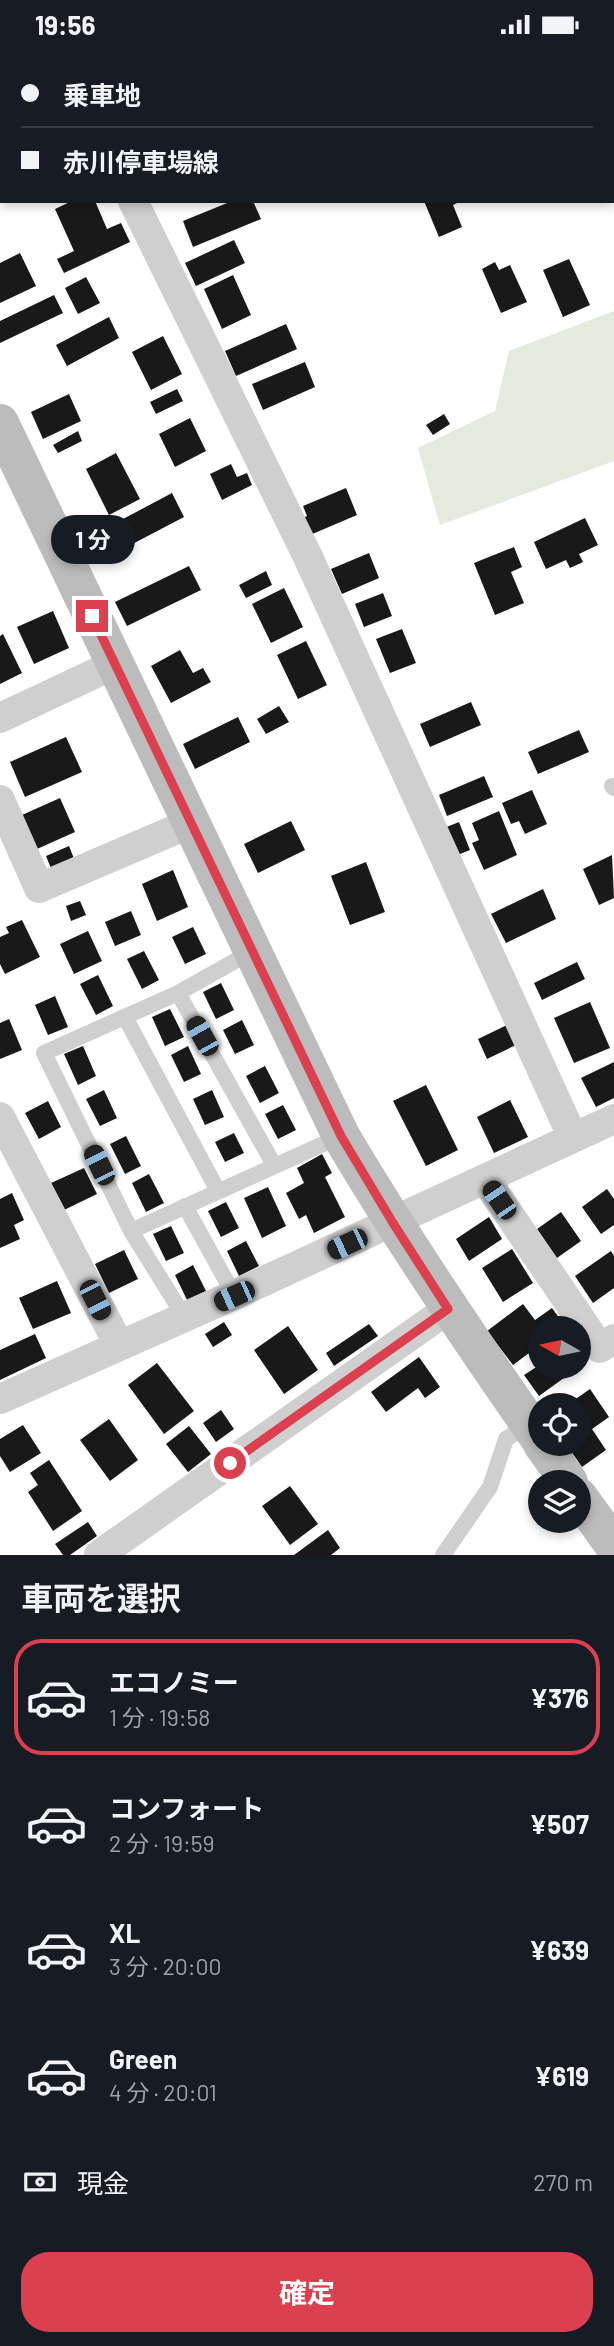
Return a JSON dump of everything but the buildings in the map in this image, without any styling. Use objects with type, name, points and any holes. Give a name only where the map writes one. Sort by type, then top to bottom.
[{"type":"main road","points":[[0,423],[341,1136],[448,1309],[528,1423]]},
{"type":"main road","points":[[591,1514],[614,1546]]},
{"type":"street","points":[[134,203],[308,557],[573,1138]]},
{"type":"street","points":[[0,718],[116,664]]},
{"type":"street","points":[[0,800],[39,888],[191,823]]},
{"type":"street","points":[[0,1117],[119,1346]]},
{"type":"street","points":[[0,1399],[234,1296],[614,1119]]},
{"type":"street","points":[[485,1179],[600,1348],[614,1339]]},
{"type":"street","points":[[99,1555],[448,1309]]},
{"type":"lane","points":[[185,1318],[131,1231],[44,1053],[178,993],[253,951]]},
{"type":"lane","points":[[178,993],[274,1165]]},
{"type":"lane","points":[[125,1017],[218,1191]]},
{"type":"lane","points":[[131,1231],[341,1136]]},
{"type":"lane","points":[[185,1206],[234,1296]]},
{"type":"lane","points":[[443,1555],[490,1487],[506,1439],[528,1437]]},
{"type":"shaded area","points":[[614,311],[614,461],[440,525],[418,448],[495,411],[509,351]]},
{"type":"route","points":[[92,616],[341,1136],[448,1309],[230,1463]]}]
